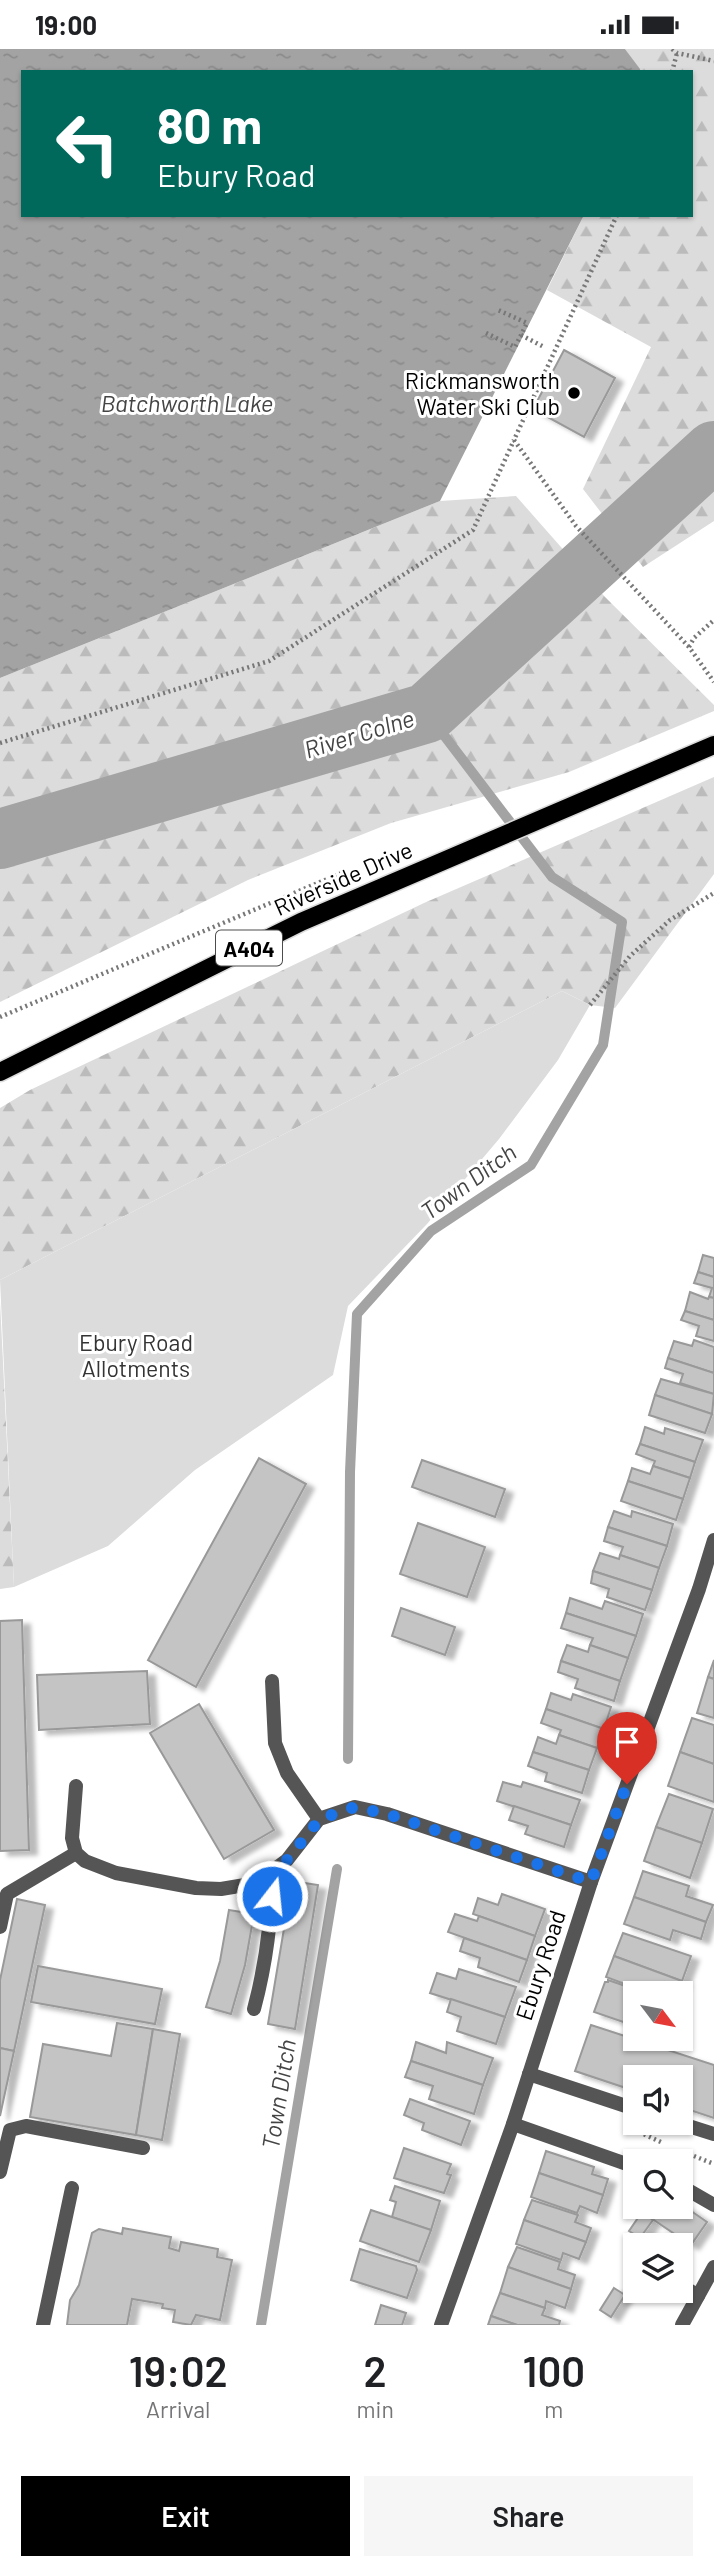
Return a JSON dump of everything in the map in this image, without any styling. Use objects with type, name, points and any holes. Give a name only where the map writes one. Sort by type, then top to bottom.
[{"type":"main road","name":"Riverside Drive","points":[[0,1072],[301,922],[714,745]]},
{"type":"street","name":"Ebury Road","points":[[441,2325],[513,2124],[591,1882],[699,1589],[714,1541]]},
{"type":"street","points":[[272,1681],[275,1743],[287,1773],[320,1819]]},
{"type":"street","points":[[76,1786],[72,1838],[76,1853],[85,1861],[116,1874],[196,1888],[221,1889],[245,1885],[272,1872],[287,1860],[320,1819],[355,1807],[387,1814],[591,1882]]},
{"type":"street","points":[[0,1927],[7,1894],[76,1853]]},
{"type":"street","points":[[254,2009],[264,1972],[269,1936],[272,1872]]},
{"type":"street","points":[[529,2074],[623,2105]]},
{"type":"street","points":[[513,2124],[623,2163]]},
{"type":"street","points":[[0,2172],[10,2130],[26,2126],[143,2148]]},
{"type":"street","points":[[693,2127],[714,2134]]},
{"type":"street","points":[[43,2325],[72,2188]]},
{"type":"street","points":[[693,2193],[714,2205]]},
{"type":"street","points":[[682,2325],[712,2276]]},
{"type":"street","points":[[693,2292],[698,2295]]},
{"type":"path","points":[[672,70],[675,51],[714,61]]},
{"type":"path","points":[[0,743],[269,661],[474,530],[616,217]]},
{"type":"path","points":[[486,333],[515,347],[527,323],[498,310]]},
{"type":"path","points":[[521,335],[544,347]]},
{"type":"path","points":[[514,440],[576,526],[689,647],[714,682]]},
{"type":"path","points":[[689,647],[694,638],[714,620]]},
{"type":"path","points":[[0,1017],[346,872]]},
{"type":"path","points":[[590,1005],[630,956],[670,920],[714,893]]},
{"type":"green space","points":[[625,49],[714,49],[714,521],[643,567],[583,489],[651,347],[547,290],[583,217],[693,217],[693,70],[639,70]]},
{"type":"green space","points":[[516,496],[605,597],[714,705],[714,711],[569,772],[391,823],[248,880],[0,1002],[0,678],[440,501]]},
{"type":"green space","points":[[714,777],[714,874],[615,1008],[590,1005],[562,991],[0,1280],[0,1108],[30,1090],[424,903]]},
{"type":"green space","name":"Ebury Road Allotments","points":[[562,991],[590,1005],[558,1060],[499,1139],[427,1224],[348,1306],[333,1375],[195,1470],[108,1546],[14,1587],[0,1280]]},
{"type":"green space","points":[[0,1301],[14,1587],[0,1589]]},
{"type":"water","name":"Batchworth Lake","points":[[0,49],[625,49],[640,70],[21,70],[21,217],[583,217],[440,501],[0,678]]},
{"type":"building","name":"Rickmansworth Water Ski Club","points":[[564,350],[615,378],[584,437],[533,409]]},
{"type":"building","points":[[703,1255],[714,1258],[714,1277],[698,1272]]},
{"type":"building","points":[[698,1272],[714,1277],[714,1298],[709,1297],[712,1288],[694,1283]]},
{"type":"building","points":[[690,1292],[708,1299],[714,1298],[714,1320],[685,1311]]},
{"type":"building","points":[[685,1311],[714,1320],[714,1341],[696,1336],[699,1326],[681,1320]]},
{"type":"building","points":[[694,1340],[714,1347],[714,1373],[668,1358],[674,1341],[692,1346]]},
{"type":"building","points":[[668,1358],[714,1373],[714,1394],[680,1383],[683,1374],[665,1368]]},
{"type":"building","points":[[661,1379],[714,1394],[712,1414],[655,1395]]},
{"type":"building","points":[[655,1395],[712,1414],[705,1433],[649,1415]]},
{"type":"building","points":[[645,1427],[664,1434],[665,1428],[703,1440],[695,1462],[640,1444]]},
{"type":"building","points":[[640,1444],[695,1462],[690,1478],[653,1466],[655,1461],[636,1454]]},
{"type":"building","points":[[259,1458],[306,1484],[196,1687],[148,1660]]},
{"type":"building","points":[[422,1460],[505,1489],[495,1517],[412,1487]]},
{"type":"building","points":[[653,1466],[690,1478],[683,1499],[628,1481],[632,1468],[650,1474]]},
{"type":"building","points":[[628,1481],[683,1499],[676,1520],[621,1501]]},
{"type":"building","points":[[614,1511],[631,1517],[632,1511],[673,1524],[667,1546],[608,1527]]},
{"type":"building","points":[[418,1523],[485,1547],[467,1597],[400,1574]]},
{"type":"building","points":[[608,1527],[667,1546],[659,1568],[620,1555],[623,1547],[604,1541]]},
{"type":"building","points":[[600,1553],[619,1559],[620,1555],[659,1568],[652,1590],[593,1571]]},
{"type":"building","points":[[593,1571],[652,1590],[645,1610],[607,1597],[609,1589],[591,1583]]},
{"type":"building","points":[[570,1598],[602,1609],[605,1601],[643,1614],[636,1636],[566,1613]]},
{"type":"building","points":[[401,1608],[455,1627],[445,1655],[392,1636]]},
{"type":"building","points":[[566,1613],[636,1636],[628,1658],[590,1645],[593,1638],[561,1628]]},
{"type":"building","points":[[22,1620],[29,1850],[0,1851],[0,1621]]},
{"type":"building","points":[[567,1645],[588,1652],[590,1645],[628,1658],[620,1681],[561,1661]]},
{"type":"building","points":[[714,1660],[714,1679],[708,1677]]},
{"type":"building","points":[[561,1661],[620,1681],[614,1701],[575,1688],[578,1679],[558,1672]]},
{"type":"building","points":[[147,1671],[150,1724],[39,1730],[37,1675]]},
{"type":"building","points":[[708,1677],[714,1679],[714,1718],[697,1713]]},
{"type":"building","points":[[551,1693],[571,1700],[573,1694],[611,1707],[604,1729],[546,1709]]},
{"type":"building","points":[[199,1704],[274,1830],[224,1859],[150,1733]]},
{"type":"building","points":[[546,1709],[604,1729],[597,1748],[559,1735],[561,1730],[541,1723]]},
{"type":"building","points":[[692,1718],[714,1725],[714,1764],[680,1752]]},
{"type":"building","points":[[559,1735],[597,1748],[589,1770],[533,1752],[538,1737],[556,1744]]},
{"type":"building","points":[[533,1752],[589,1770],[582,1793],[545,1781],[547,1773],[528,1766]]},
{"type":"building","points":[[680,1752],[714,1764],[714,1802],[668,1786]]},
{"type":"building","points":[[503,1782],[521,1787],[523,1782],[580,1800],[571,1825],[497,1801]]},
{"type":"building","points":[[669,1794],[713,1809],[702,1843],[656,1827]]},
{"type":"building","points":[[514,1806],[571,1825],[564,1847],[525,1834],[528,1826],[509,1820]]},
{"type":"building","points":[[656,1827],[702,1843],[690,1878],[644,1861]]},
{"type":"building","points":[[643,1871],[689,1886],[686,1896],[713,1905],[706,1922],[634,1897]]},
{"type":"building","points":[[292,1881],[318,1885],[295,2029],[268,2024]]},
{"type":"building","points":[[502,1894],[545,1909],[535,1936],[473,1914],[478,1898],[498,1905]]},
{"type":"building","points":[[634,1897],[706,1922],[701,1939],[673,1930],[670,1940],[624,1924]]},
{"type":"building","points":[[17,1899],[45,1905],[14,2051],[0,2048],[0,1980]]},
{"type":"building","points":[[229,1910],[254,1914],[245,1965],[231,2014],[206,2007],[220,1961]]},
{"type":"building","points":[[455,1914],[477,1921],[479,1916],[535,1936],[527,1960],[448,1932]]},
{"type":"building","points":[[623,1933],[691,1956],[682,1981],[614,1956]]},
{"type":"building","points":[[464,1938],[527,1960],[519,1982],[478,1967],[480,1958],[460,1951]]},
{"type":"building","points":[[614,1956],[682,1981],[623,1981],[623,1983],[606,1977]]},
{"type":"building","points":[[38,1966],[162,1989],[155,2024],[31,2002]]},
{"type":"building","points":[[459,1969],[516,1987],[505,2017],[430,1993],[437,1973],[456,1979]]},
{"type":"building","points":[[605,1982],[623,1985],[623,2022],[594,2012]]},
{"type":"building","points":[[451,1999],[505,2017],[496,2044],[457,2031],[461,2017],[447,2012]]},
{"type":"building","points":[[117,2023],[153,2029],[136,2135],[30,2117],[43,2044],[111,2056]]},
{"type":"building","points":[[591,2025],[623,2035],[623,2051],[671,2051],[714,2065],[714,2118],[693,2111],[693,2065],[623,2065],[623,2087],[575,2071]]},
{"type":"building","points":[[153,2029],[180,2034],[162,2140],[136,2135]]},
{"type":"building","points":[[416,2042],[446,2053],[447,2042],[493,2058],[483,2085],[411,2061]]},
{"type":"building","points":[[0,2048],[14,2051],[0,2116]]},
{"type":"building","points":[[411,2061],[483,2085],[474,2114],[429,2099],[433,2086],[405,2077]]},
{"type":"building","points":[[410,2099],[470,2121],[461,2145],[422,2130],[424,2123],[404,2115]]},
{"type":"building","points":[[404,2148],[451,2164],[447,2174],[451,2175],[444,2193],[394,2178]]},
{"type":"building","points":[[546,2151],[594,2167],[592,2174],[608,2179],[603,2195],[539,2173]]},
{"type":"building","points":[[539,2173],[603,2195],[597,2213],[580,2206],[577,2213],[531,2197]]},
{"type":"building","points":[[395,2186],[440,2201],[431,2230],[392,2217],[396,2202],[390,2200]]},
{"type":"building","points":[[532,2200],[578,2215],[575,2222],[591,2228],[586,2242],[524,2220]]},
{"type":"building","points":[[371,2210],[431,2230],[419,2262],[360,2241]]},
{"type":"building","points":[[693,2212],[707,2222],[693,2242],[693,2233],[673,2233],[652,2219],[693,2219]]},
{"type":"building","points":[[637,2219],[653,2220],[644,2233],[629,2231]]},
{"type":"building","points":[[524,2220],[586,2242],[579,2259],[563,2253],[561,2260],[516,2244]]},
{"type":"building","points":[[123,2228],[171,2237],[169,2248],[179,2251],[181,2242],[218,2249],[217,2257],[232,2260],[220,2320],[196,2315],[191,2325],[173,2322],[175,2310],[162,2308],[163,2304],[132,2299],[127,2325],[67,2325],[70,2300],[79,2285],[92,2233],[99,2229],[122,2234]]},
{"type":"building","points":[[517,2247],[560,2262],[558,2269],[575,2275],[571,2289],[508,2267]]},
{"type":"building","points":[[360,2249],[416,2266],[407,2298],[351,2280]]},
{"type":"building","points":[[508,2267],[571,2289],[565,2308],[546,2301],[545,2308],[500,2293]]},
{"type":"building","points":[[614,2288],[623,2294],[611,2317],[600,2310]]},
{"type":"building","points":[[500,2293],[545,2308],[542,2315],[560,2321],[559,2325],[517,2325],[491,2316]]},
{"type":"building","points":[[381,2305],[406,2313],[402,2325],[375,2325]]},
{"type":"building","points":[[491,2316],[517,2325],[488,2325]]},
{"type":"waterway","name":"River Colne","points":[[0,839],[427,713],[714,451]]},
{"type":"waterway","name":"Town Ditch","points":[[348,1759],[350,1472],[357,1314],[431,1231],[531,1165],[603,1045],[622,922],[552,877],[427,713]]},
{"type":"waterway","name":"Town Ditch","points":[[261,2325],[337,1869]]},
{"type":"place","name":"Rickmansworth Water Ski Club","points":[[574,393]]},
{"type":"route","points":[[272,1896],[272,1872],[287,1860],[320,1819],[355,1807],[387,1814],[591,1882],[627,1784]]}]
